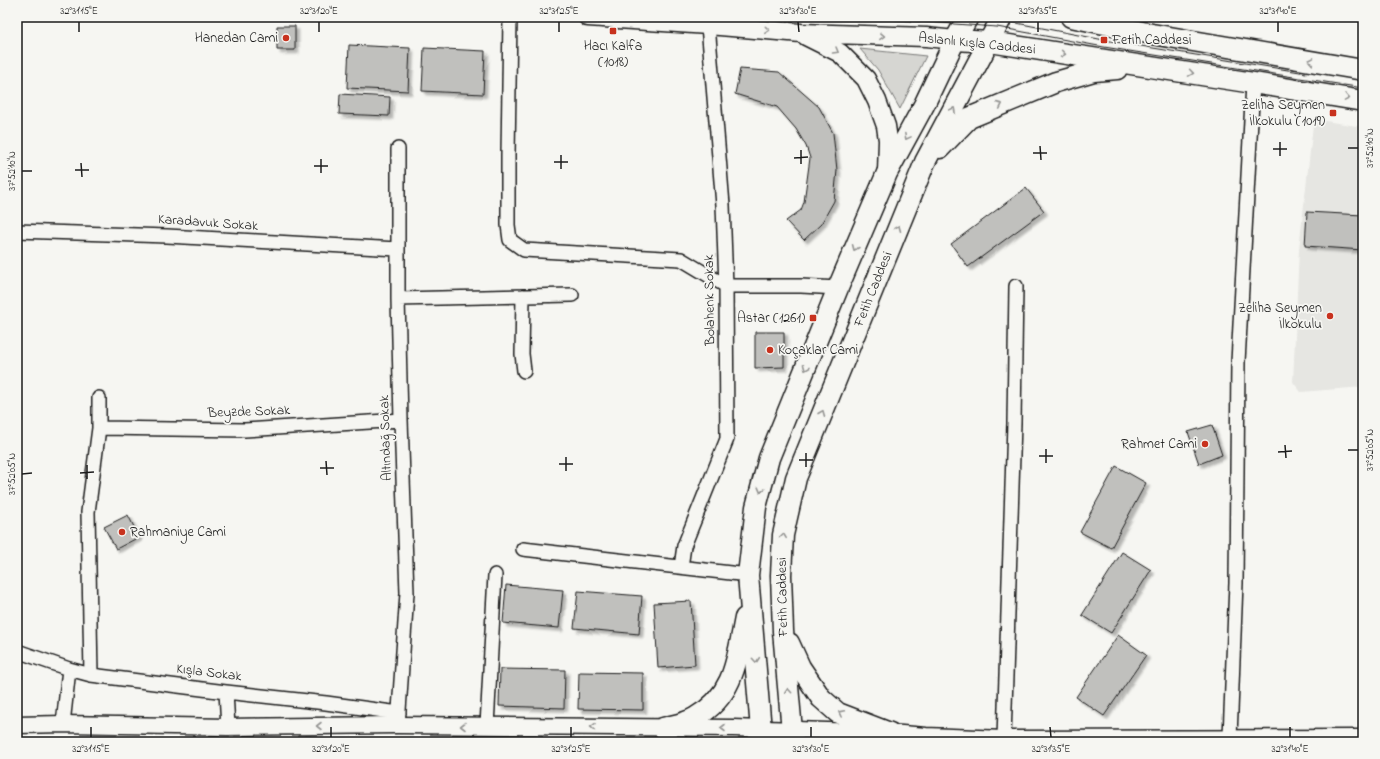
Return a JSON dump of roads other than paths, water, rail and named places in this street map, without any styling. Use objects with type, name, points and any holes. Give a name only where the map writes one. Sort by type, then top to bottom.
[{"type":"main road","name":"Aslanlı Kışla Caddesi","points":[[588,17],[801,33],[926,37],[990,42],[1363,101]]},
{"type":"main road","points":[[762,736],[748,575],[756,507],[769,458],[838,288],[887,174],[924,105],[955,40],[968,17]]},
{"type":"main road","name":"Fetih Caddesi","points":[[792,736],[783,631],[781,575],[783,535],[796,478],[926,162],[1002,17]]},
{"type":"main road","points":[[1071,17],[1152,34],[1363,70]]},
{"type":"main road","points":[[1119,17],[1152,34]]},
{"type":"main road","points":[[801,33],[840,53],[866,79],[877,101],[886,126],[888,140],[887,174]]},
{"type":"main road","points":[[926,162],[969,118],[1016,98],[1056,82],[1094,71],[1150,67]]},
{"type":"main road","points":[[663,728],[695,718],[714,704],[727,688],[735,668],[750,596]]},
{"type":"main road","points":[[783,631],[800,667],[820,698],[838,712],[890,732]]},
{"type":"street","points":[[510,17],[508,155],[508,225],[510,240],[524,250],[681,259],[726,286],[801,286],[838,288]]},
{"type":"street","name":"Bolahenk Sokak","points":[[682,567],[684,546],[727,439],[726,286],[723,205],[708,25]]},
{"type":"street","points":[[1230,740],[1236,582],[1238,362],[1253,83]]},
{"type":"street","name":"Altındağ Sokak","points":[[398,149],[398,299],[407,594],[399,719]]},
{"type":"street","name":"Karadavuk Sokak","points":[[17,231],[167,236],[397,249]]},
{"type":"street","points":[[1004,739],[1016,286]]},
{"type":"street","points":[[398,299],[572,295]]},
{"type":"street","points":[[523,296],[522,354],[524,371]]},
{"type":"street","points":[[91,675],[88,512],[99,428],[99,398]]},
{"type":"street","name":"Beyzde Sokak","points":[[99,428],[245,430],[401,420]]},
{"type":"street","points":[[523,549],[748,575]]},
{"type":"street","points":[[487,726],[495,575]]},
{"type":"street","name":"Kışla Sokak","points":[[17,651],[91,675],[226,692],[326,702],[399,719]]},
{"type":"street","points":[[63,724],[69,669]]},
{"type":"street","points":[[226,692],[228,727]]},
{"type":"street","points":[[17,725],[63,724],[228,727],[399,719],[487,726],[663,728],[762,736],[890,732],[926,736],[1004,739],[1230,740],[1363,738]]},
{"type":"tram line","points":[[855,17],[997,27],[1104,47],[1363,88]]},
{"type":"tram line","points":[[971,17],[1001,20],[1104,40],[1306,73]]},
{"type":"place","name":"Hacı Kalfa (1018)","points":[[613,31]]},
{"type":"place","name":"Hanedan Cami","points":[[286,38]]},
{"type":"place","name":"Fetih Caddesi","points":[[1104,40]]},
{"type":"place","name":"Zeliha Seymen İlkokulu (1019)","points":[[1333,113]]},
{"type":"place","name":"Zeliha Seymen İlkokulu","points":[[1330,316]]},
{"type":"place","name":"Astar (1261)","points":[[813,318]]},
{"type":"place","name":"Koçaklar Cami","points":[[770,350]]},
{"type":"place","name":"Rahmet Cami","points":[[1205,444]]},
{"type":"place","name":"Rahmaniye Cami","points":[[122,532]]}]
